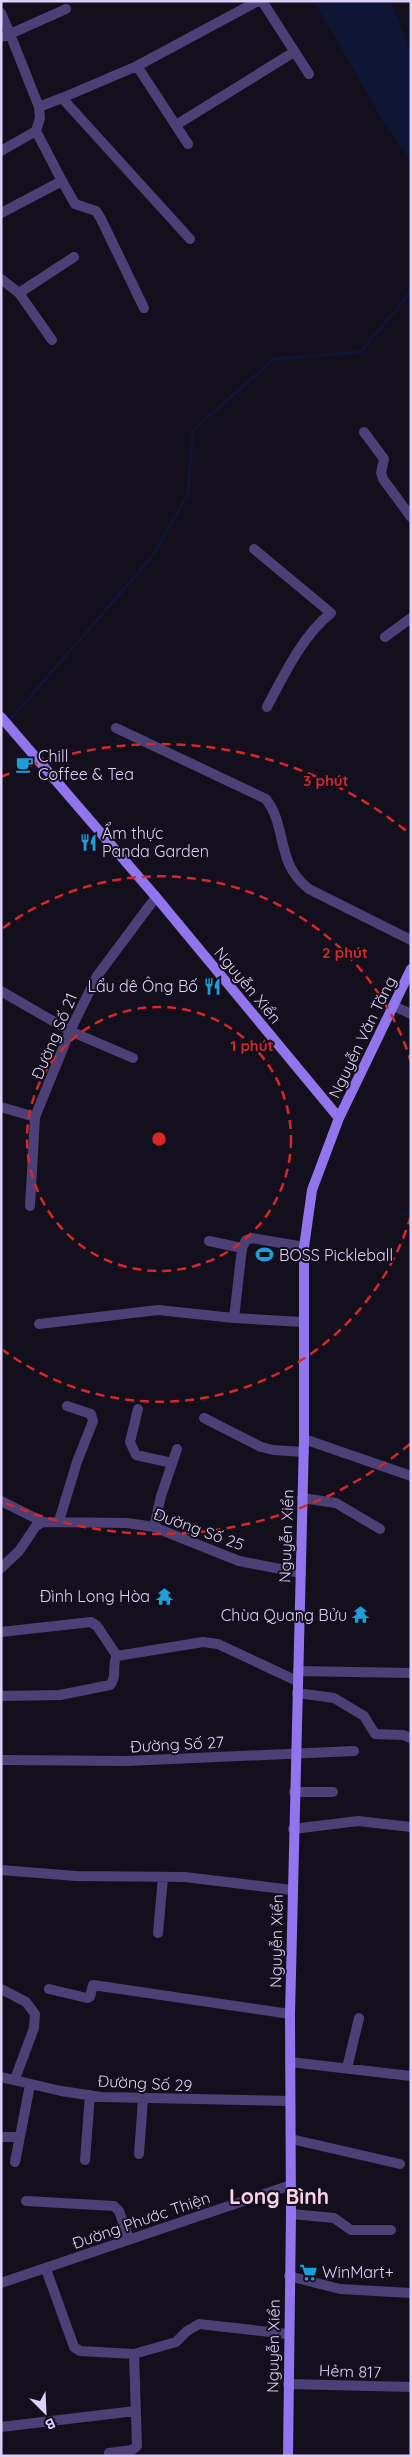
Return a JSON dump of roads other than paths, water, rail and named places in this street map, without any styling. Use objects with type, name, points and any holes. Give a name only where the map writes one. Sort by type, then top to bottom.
[{"type":"main road","name":"Nguyễn Xiển","points":[[1,716],[156,897],[339,1118],[312,1190],[304,1247],[304,1452],[293,1829],[290,2014],[292,2214],[288,2334],[288,2456]]},
{"type":"main road","name":"Nguyễn Văn Tăng","points":[[339,1118],[411,969]]},
{"type":"street","points":[[39,108],[137,66],[260,1],[309,74]]},
{"type":"street","points":[[5,35],[66,9]]},
{"type":"street","points":[[1,13],[5,35],[39,108],[40,118],[36,131],[1,152]]},
{"type":"street","points":[[176,125],[294,52]]},
{"type":"street","points":[[137,66],[188,144]]},
{"type":"street","points":[[62,98],[190,239]]},
{"type":"street","points":[[36,131],[75,204],[96,211],[102,218],[144,308]]},
{"type":"street","points":[[1,213],[62,181]]},
{"type":"street","points":[[19,293],[74,257]]},
{"type":"street","points":[[1,279],[19,293],[52,340]]},
{"type":"street","points":[[364,432],[384,459],[381,473],[383,479],[411,518]]},
{"type":"street","points":[[254,549],[331,613],[317,624],[280,682],[267,707]]},
{"type":"street","points":[[385,637],[411,618]]},
{"type":"street","points":[[116,728],[266,799],[274,809],[283,850],[299,881],[309,889],[411,940]]},
{"type":"street","name":"Đường Số 21","points":[[30,1206],[35,1117],[70,1031],[97,976],[119,944],[156,897]]},
{"type":"street","points":[[1,992],[70,1031],[133,1058]]},
{"type":"street","points":[[394,1006],[411,1014]]},
{"type":"street","points":[[1,1107],[35,1117]]},
{"type":"street","points":[[234,1318],[242,1248],[246,1240],[252,1238],[304,1247]]},
{"type":"street","points":[[209,1241],[242,1248]]},
{"type":"street","points":[[39,1324],[158,1310],[234,1318],[303,1322]]},
{"type":"street","points":[[59,1521],[77,1462],[93,1421],[91,1414],[67,1406]]},
{"type":"street","points":[[138,1409],[130,1442],[136,1455],[172,1463]]},
{"type":"street","points":[[204,1418],[261,1447],[273,1450],[304,1452]]},
{"type":"street","points":[[304,1439],[411,1476]]},
{"type":"street","points":[[154,1527],[161,1496],[176,1449]]},
{"type":"street","points":[[302,1498],[336,1503],[380,1529]]},
{"type":"street","points":[[1,1501],[43,1522]]},
{"type":"street","points":[[1,1568],[19,1551],[36,1526],[43,1522]]},
{"type":"street","name":"Đường Số 25","points":[[43,1522],[127,1523],[154,1527],[239,1561],[300,1572]]},
{"type":"street","points":[[1,1632],[91,1622],[97,1626],[117,1656]]},
{"type":"street","points":[[117,1656],[203,1642],[218,1644],[298,1676],[411,1672]]},
{"type":"street","points":[[1,1696],[60,1695],[110,1685],[115,1676],[114,1661],[117,1656]]},
{"type":"street","points":[[297,1693],[334,1698],[364,1716],[375,1734],[403,1735],[411,1738]]},
{"type":"street","name":"Đường Số 27","points":[[1,1760],[127,1761],[354,1751]]},
{"type":"street","points":[[294,1792],[333,1792]]},
{"type":"street","points":[[293,1829],[358,1821],[411,1827]]},
{"type":"street","points":[[1,1870],[76,1876],[185,1877],[292,1890]]},
{"type":"street","points":[[158,1933],[162,1877]]},
{"type":"street","points":[[49,1989],[87,1998],[93,1985],[290,2014]]},
{"type":"street","points":[[1,1989],[26,2002],[35,2014],[34,2028],[15,2079]]},
{"type":"street","points":[[347,2068],[359,2018]]},
{"type":"street","points":[[290,2062],[411,2076]]},
{"type":"street","name":"Đường Số 29","points":[[1,2077],[90,2095],[143,2099],[290,2102]]},
{"type":"street","points":[[15,2162],[30,2084]]},
{"type":"street","points":[[85,2160],[90,2095]]},
{"type":"street","points":[[139,2154],[143,2099]]},
{"type":"street","points":[[1,2137],[20,2137]]},
{"type":"street","points":[[290,2138],[400,2164]]},
{"type":"street","name":"Đường Phước Thiện","points":[[1,2283],[291,2185]]},
{"type":"street","points":[[26,2201],[114,2206],[119,2211],[129,2239]]},
{"type":"street","points":[[292,2214],[334,2218],[351,2230],[391,2230]]},
{"type":"street","points":[[46,2269],[74,2347],[80,2351],[134,2354],[176,2342],[187,2331],[199,2324],[288,2334]]},
{"type":"street","points":[[289,2276],[340,2289],[411,2293]]},
{"type":"street","points":[[109,2454],[132,2450],[137,2446],[134,2354]]},
{"type":"street","name":"Hẻm 817","points":[[288,2384],[411,2387]]},
{"type":"street","points":[[1,2427],[135,2410]]},
{"type":"water","points":[[314,1],[391,1],[411,53],[411,161],[382,119]]},
{"type":"waterway","points":[[1,730],[152,557],[188,494],[193,430],[274,359],[361,352],[411,291]]},
{"type":"waterway","points":[[402,1215],[411,1213]]},
{"type":"place","name":"Chill Coffee & Tea","points":[[24,765]]},
{"type":"place","name":"Ẩm thực Panda Garden","points":[[88,842]]},
{"type":"place","name":"Lẩu dê Ông Bố","points":[[212,986]]},
{"type":"place","name":"BOSS Pickleball","points":[[265,1255]]},
{"type":"place","name":"Đình Long Hòa","points":[[164,1596]]},
{"type":"place","name":"Chùa Quang Bửu","points":[[361,1615]]},
{"type":"place","name":"WinMart+","points":[[308,2272]]},
{"type":"district","name":"Long Bình","points":[[279,2196]]}]
